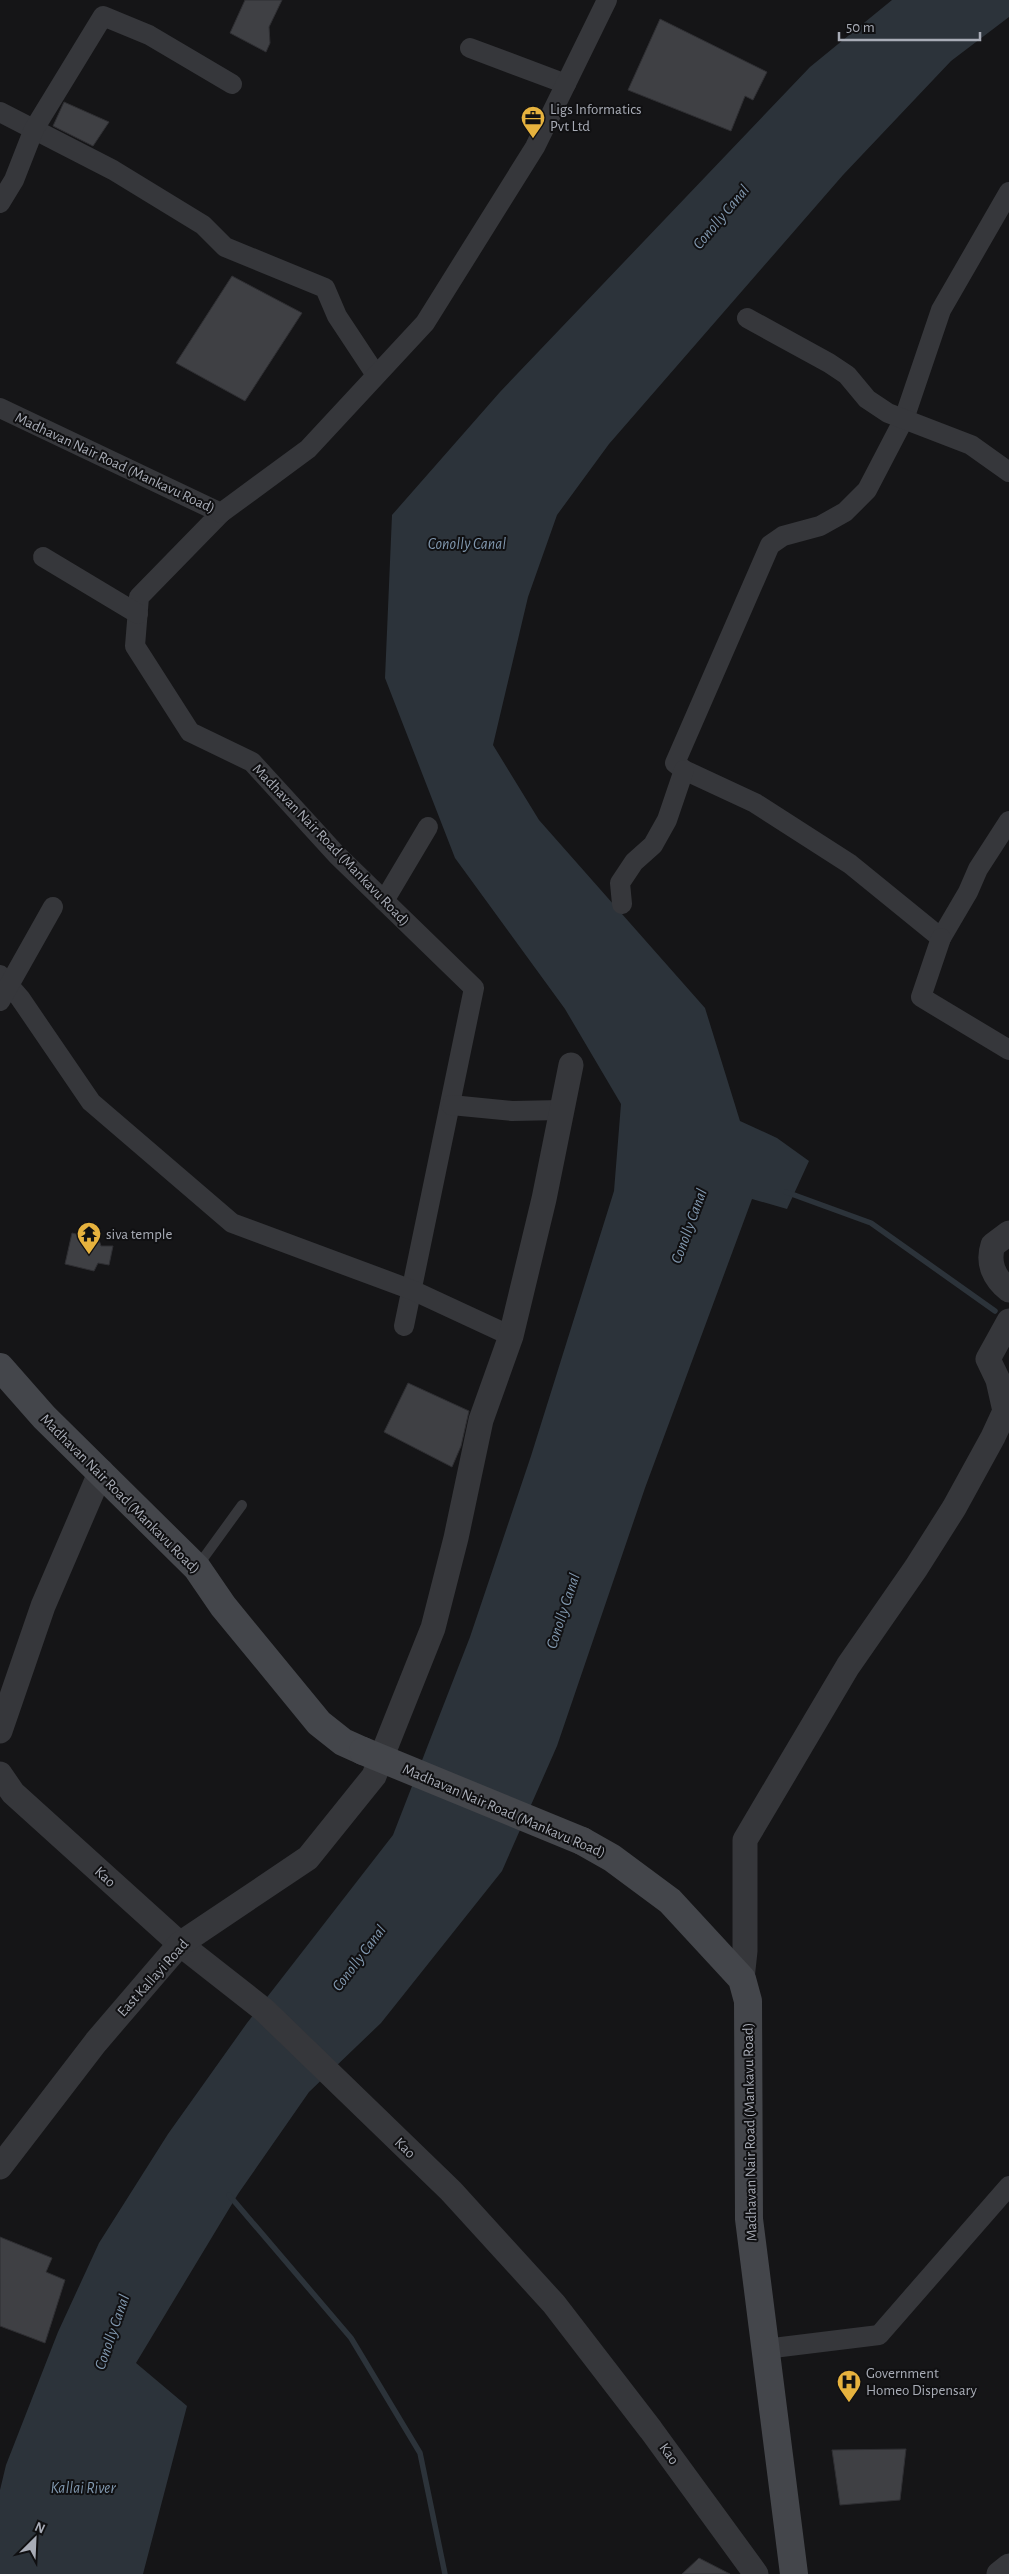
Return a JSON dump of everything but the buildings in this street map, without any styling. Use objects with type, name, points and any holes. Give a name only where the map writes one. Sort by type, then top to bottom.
[{"type":"main road","name":"Madhavan Nair Road (Mankavu Road)","points":[[0,1367],[44,1417],[101,1471],[180,1554],[197,1568],[223,1606],[319,1723],[343,1742],[582,1842],[612,1858],[670,1902],[742,1979],[748,2001],[748,2219],[794,2574]]},
{"type":"street","points":[[221,513],[308,449],[425,323],[535,147],[607,0]]},
{"type":"street","points":[[0,203],[14,180],[34,128],[103,16],[149,35],[232,84]]},
{"type":"street","points":[[470,48],[566,84]]},
{"type":"street","points":[[0,112],[113,170],[203,225],[225,247],[325,288],[337,316],[376,375]]},
{"type":"street","points":[[941,938],[850,864],[755,803],[684,770],[675,762],[770,545],[783,536],[820,526],[845,512],[867,490],[904,419],[941,310],[1009,192]]},
{"type":"street","points":[[747,318],[829,363],[847,375],[867,399],[888,412],[971,446],[1009,472]]},
{"type":"street","name":"Madhavan Nair Road (Mankavu Road)","points":[[0,408],[221,513],[139,597],[135,646],[190,732],[252,762],[337,855],[474,988],[404,1326]]},
{"type":"street","points":[[43,558],[138,614]]},
{"type":"street","points":[[622,904],[620,883],[634,862],[653,846],[666,820],[684,770]]},
{"type":"street","points":[[1009,821],[978,869],[968,892],[941,938],[921,997],[1009,1050]]},
{"type":"street","points":[[384,901],[428,827]]},
{"type":"street","points":[[53,907],[3,988],[20,998],[92,1102],[232,1223],[412,1290],[511,1336]]},
{"type":"street","name":"East Kallayi Road","points":[[0,2167],[96,2042],[180,1944],[308,1858],[374,1776],[433,1628],[456,1538],[481,1420],[511,1336],[544,1199],[570,1065]]},
{"type":"street","points":[[451,1105],[512,1111],[562,1110]]},
{"type":"street","points":[[1009,1233],[993,1245],[991,1262],[992,1271],[1009,1290]]},
{"type":"street","points":[[742,1979],[745,1951],[745,1840],[848,1666],[1001,1442],[1005,1410],[998,1380],[988,1359],[1009,1322]]},
{"type":"street","points":[[0,1731],[43,1606],[101,1471]]},
{"type":"street","name":"Kao","points":[[0,1774],[13,1793],[180,1944],[264,2010],[344,2090],[451,2191],[554,2304],[651,2430],[756,2574]]},
{"type":"street","points":[[765,2349],[879,2335],[1009,2186]]},
{"type":"street","points":[[999,2574],[1009,2566]]},
{"type":"lane","points":[[197,1568],[242,1505]]},
{"type":"water","name":"Conolly Canal","points":[[892,0],[1009,0],[1009,17],[951,61],[843,175],[609,444],[557,515],[528,597],[493,745],[539,820],[705,1008],[740,1121],[777,1138],[809,1161],[787,1209],[752,1199],[645,1488],[557,1746],[502,1871],[381,2023],[309,2092],[238,2194],[136,2363],[187,2406],[143,2574],[0,2574],[0,2490],[6,2465],[58,2332],[99,2243],[168,2134],[247,2023],[393,1835],[470,1637],[531,1456],[614,1191],[621,1104],[565,1009],[455,858],[385,678],[392,515],[500,392],[810,67]]},
{"type":"waterway","points":[[786,1192],[871,1223],[995,1311]]},
{"type":"waterway","points":[[229,2195],[351,2338],[420,2453],[445,2574]]},
{"type":"place","name":"Ligs Informatics Pvt Ltd","points":[[533,139]]},
{"type":"place","name":"siva temple","points":[[89,1255]]},
{"type":"place","name":"Government Homeo Dispensary","points":[[849,2403]]},
{"type":"water label","name":"Kallai River","points":[[83,2488]]}]
